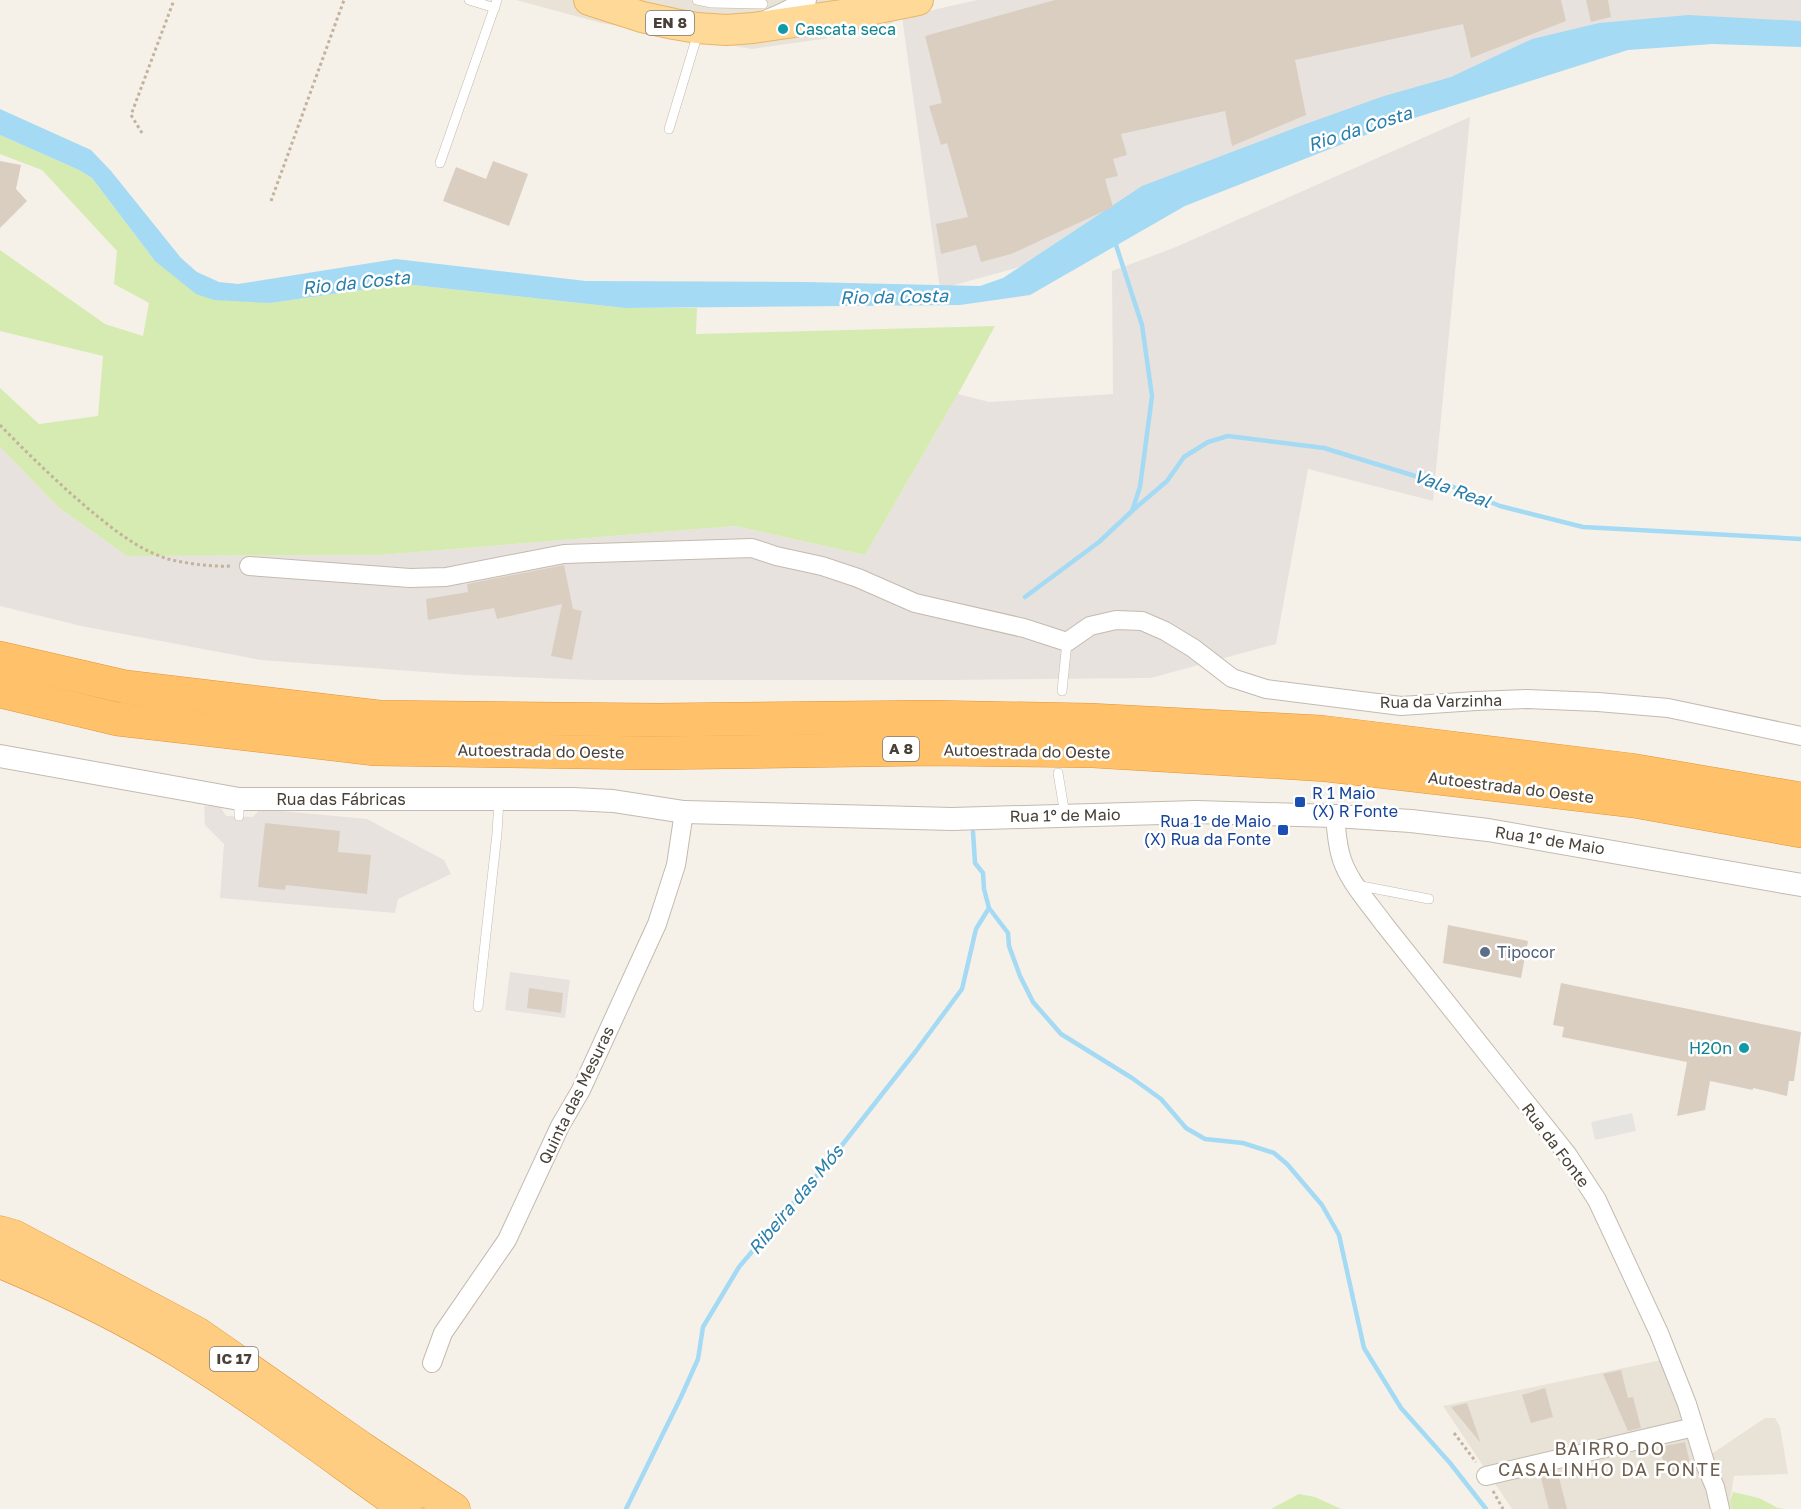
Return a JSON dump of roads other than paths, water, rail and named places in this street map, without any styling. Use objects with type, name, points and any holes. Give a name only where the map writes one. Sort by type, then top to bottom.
[{"type":"highway","name":"Autoestrada do Oeste","points":[[0,658],[126,687],[379,717],[657,720],[941,717],[1090,720],[1322,732],[1631,770],[1801,799]]},
{"type":"highway","name":"Autoestrada do Oeste","points":[[0,691],[117,719],[375,749],[652,753],[930,749],[1058,751],[1327,765],[1634,801],[1801,831]]},
{"type":"highway","name":"IC 17","points":[[0,1232],[14,1236],[197,1333],[454,1509]]},
{"type":"highway","name":"IC 17","points":[[0,1262],[49,1282],[107,1311],[181,1353],[231,1385],[406,1509]]},
{"type":"main road","name":"EN 8","points":[[589,0],[642,17],[698,14],[726,30],[758,16],[858,4],[918,0]]},
{"type":"street","points":[[758,16],[789,12],[805,0]]},
{"type":"street","points":[[249,566],[410,578],[446,577],[564,554],[752,548],[858,578],[934,609],[1023,628],[1067,642]]},
{"type":"street","name":"Rua da Varzinha","points":[[1067,642],[1090,626],[1116,620],[1142,621],[1165,631],[1193,648],[1232,678],[1266,689],[1401,706],[1476,700],[1527,699],[1668,708],[1801,736]]},
{"type":"street","name":"Rua das Fábricas","points":[[0,756],[239,808],[499,799],[573,799],[613,801],[684,812]]},
{"type":"street","name":"Rua 1º de Maio","points":[[684,812],[952,819],[1065,814],[1207,813],[1335,816],[1411,821],[1488,830],[1801,885]]},
{"type":"street","name":"Quinta das Mesuras","points":[[432,1363],[443,1333],[507,1240],[560,1126],[581,1090],[652,935],[676,865],[684,812]]},
{"type":"street","name":"Rua da Fonte","points":[[1335,816],[1340,854],[1356,885],[1384,924],[1567,1154],[1597,1200],[1659,1333],[1687,1404],[1715,1487],[1720,1509]]},
{"type":"street","points":[[1486,1476],[1694,1427]]},
{"type":"lane","points":[[440,163],[496,4],[470,0]]},
{"type":"lane","points":[[669,129],[698,14]]},
{"type":"lane","points":[[1062,691],[1067,642]]},
{"type":"lane","points":[[1058,773],[1065,814]]},
{"type":"lane","points":[[478,1007],[499,799]]},
{"type":"lane","points":[[1356,885],[1429,899]]},
{"type":"water","name":"Rio da Costa","points":[[1688,15],[1801,21],[1801,47],[1713,44],[1628,50],[1386,127],[1185,206],[1030,295],[960,305],[625,308],[404,284],[270,303],[214,300],[196,294],[155,261],[92,178],[0,135],[0,109],[91,150],[111,171],[181,258],[197,272],[219,282],[238,284],[396,259],[586,281],[980,286],[1003,278],[1142,186],[1384,96],[1451,77],[1532,39],[1599,23]]},
{"type":"waterway","points":[[1025,597],[1099,542],[1132,511],[1140,487],[1152,396],[1142,325],[1115,242]]},
{"type":"waterway","name":"Vala Real","points":[[1132,511],[1167,481],[1184,457],[1208,442],[1228,436],[1324,448],[1446,484],[1500,506],[1583,527],[1801,539]]},
{"type":"waterway","points":[[973,832],[975,863],[983,873],[989,908],[1008,933],[1009,946],[1033,1002],[1061,1034],[1132,1078],[1161,1099],[1186,1128],[1205,1139],[1243,1143],[1274,1153],[1287,1164],[1322,1205],[1339,1235],[1364,1348],[1401,1408],[1450,1463],[1486,1509]]},
{"type":"waterway","name":"Ribeira das Mós","points":[[626,1509],[698,1359],[703,1327],[739,1267],[835,1154],[962,989],[976,929],[989,908]]},
{"type":"place","name":"Cascata seca","points":[[783,29]]},
{"type":"place","name":"R 1 Maio (X) R Fonte","points":[[1300,802]]},
{"type":"place","name":"Rua 1º de Maio (X) Rua da Fonte","points":[[1283,830]]},
{"type":"place","name":"Tipocor","points":[[1485,952]]},
{"type":"place","name":"H2On","points":[[1744,1048]]},
{"type":"district","name":"BAIRRO DO CASALINHO DA FONTE","points":[[1610,1459]]}]
